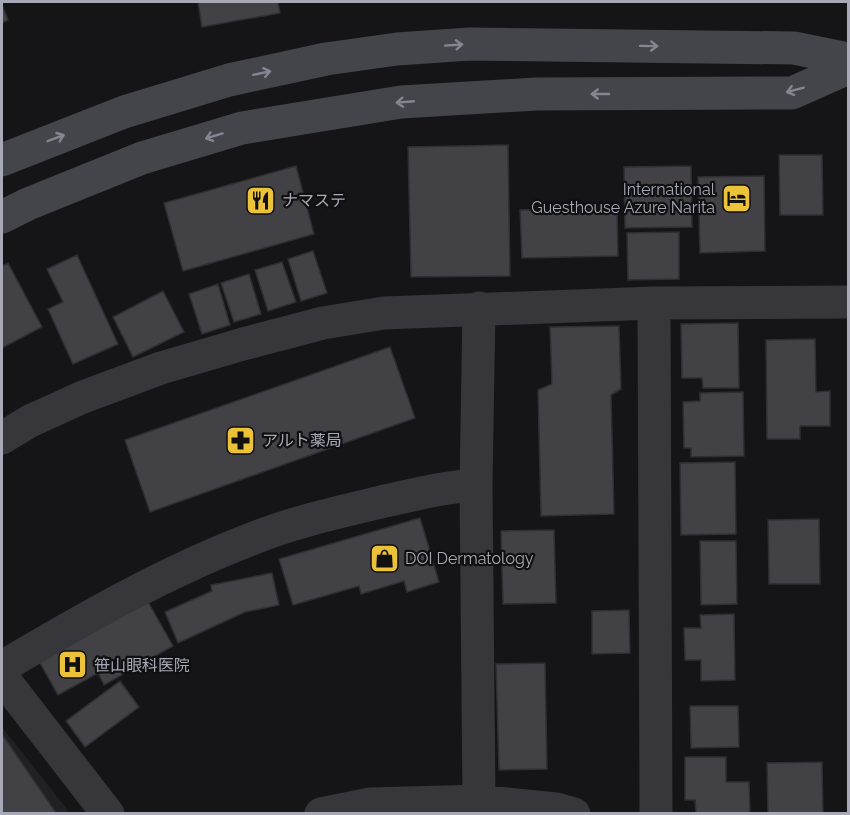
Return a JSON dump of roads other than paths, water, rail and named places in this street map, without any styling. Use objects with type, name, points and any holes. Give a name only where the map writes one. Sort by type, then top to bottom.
[{"type":"street","points":[[2,160],[124,112],[229,81],[326,59],[397,48],[470,44],[794,48],[849,59]]},
{"type":"street","points":[[2,217],[28,204],[142,158],[242,128],[412,102],[536,94],[792,93],[849,68]]},
{"type":"street","points":[[2,438],[30,421],[84,397],[161,368],[323,323],[384,313],[654,303],[849,302]]},
{"type":"street","points":[[654,303],[656,813]]},
{"type":"street","points":[[479,308],[476,485],[479,801]]},
{"type":"street","points":[[2,667],[97,611],[173,573],[255,537],[338,512],[448,487],[476,485]]},
{"type":"street","points":[[2,677],[108,813]]},
{"type":"street","points":[[321,813],[370,804],[479,801],[556,809],[573,813]]},
{"type":"place","name":"International Guesthouse Azure Narita","points":[[736,198]]},
{"type":"place","name":"ナマステ","points":[[261,200]]},
{"type":"place","name":"アルト薬局","points":[[241,440]]},
{"type":"place","name":"DOI Dermatology","points":[[384,558]]},
{"type":"place","name":"笹山眼科医院","points":[[73,665]]}]
